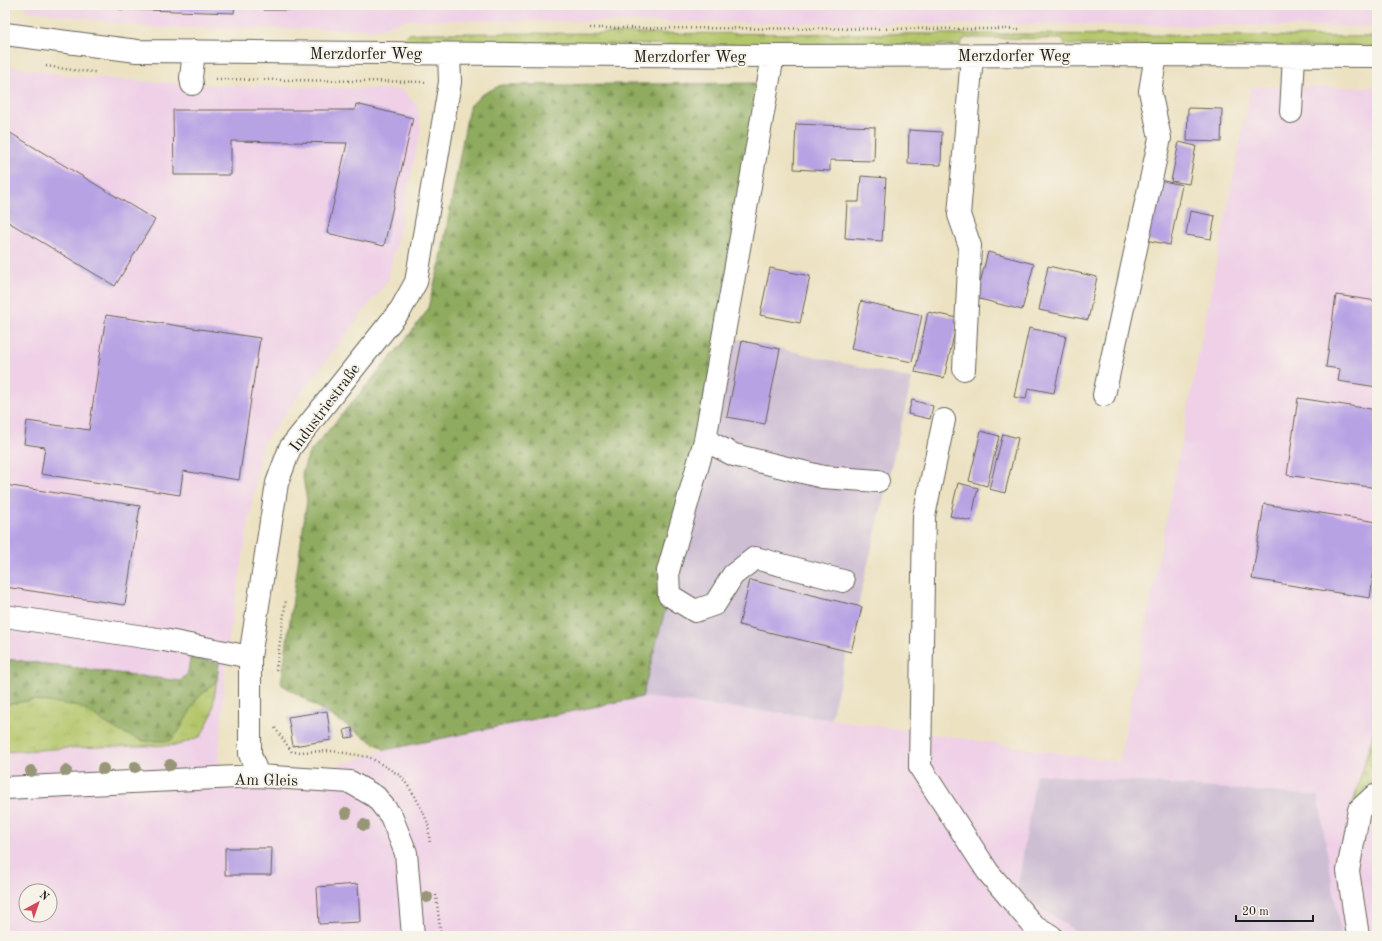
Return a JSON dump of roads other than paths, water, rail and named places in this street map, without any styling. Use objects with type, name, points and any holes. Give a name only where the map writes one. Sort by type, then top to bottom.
[{"type":"street","name":"Merzdorfer Weg","points":[[5,34],[137,51],[773,56],[1377,56]]},
{"type":"street","points":[[192,84],[191,78],[194,51]]},
{"type":"street","name":"Industriestraße","points":[[258,776],[250,754],[250,657],[277,483],[290,448],[401,309],[416,282],[450,82],[449,54]]},
{"type":"street","points":[[1104,395],[1160,138],[1150,91],[1156,55]]},
{"type":"street","points":[[773,56],[705,440],[668,571],[669,595],[695,612],[715,604],[733,575],[755,558],[843,581]]},
{"type":"street","points":[[964,369],[970,246],[959,216],[972,56]]},
{"type":"street","points":[[1291,112],[1294,56]]},
{"type":"street","points":[[944,420],[924,516],[920,767],[988,872],[1033,924],[1052,936]]},
{"type":"street","points":[[705,440],[734,455],[823,477],[878,481]]},
{"type":"street","points":[[5,616],[164,640],[250,657]]},
{"type":"street","name":"Am Gleis","points":[[5,788],[258,776],[350,782],[376,797],[391,816],[406,853],[413,936]]},
{"type":"street","points":[[1358,936],[1348,871],[1359,810],[1374,796],[1377,796]]}]
